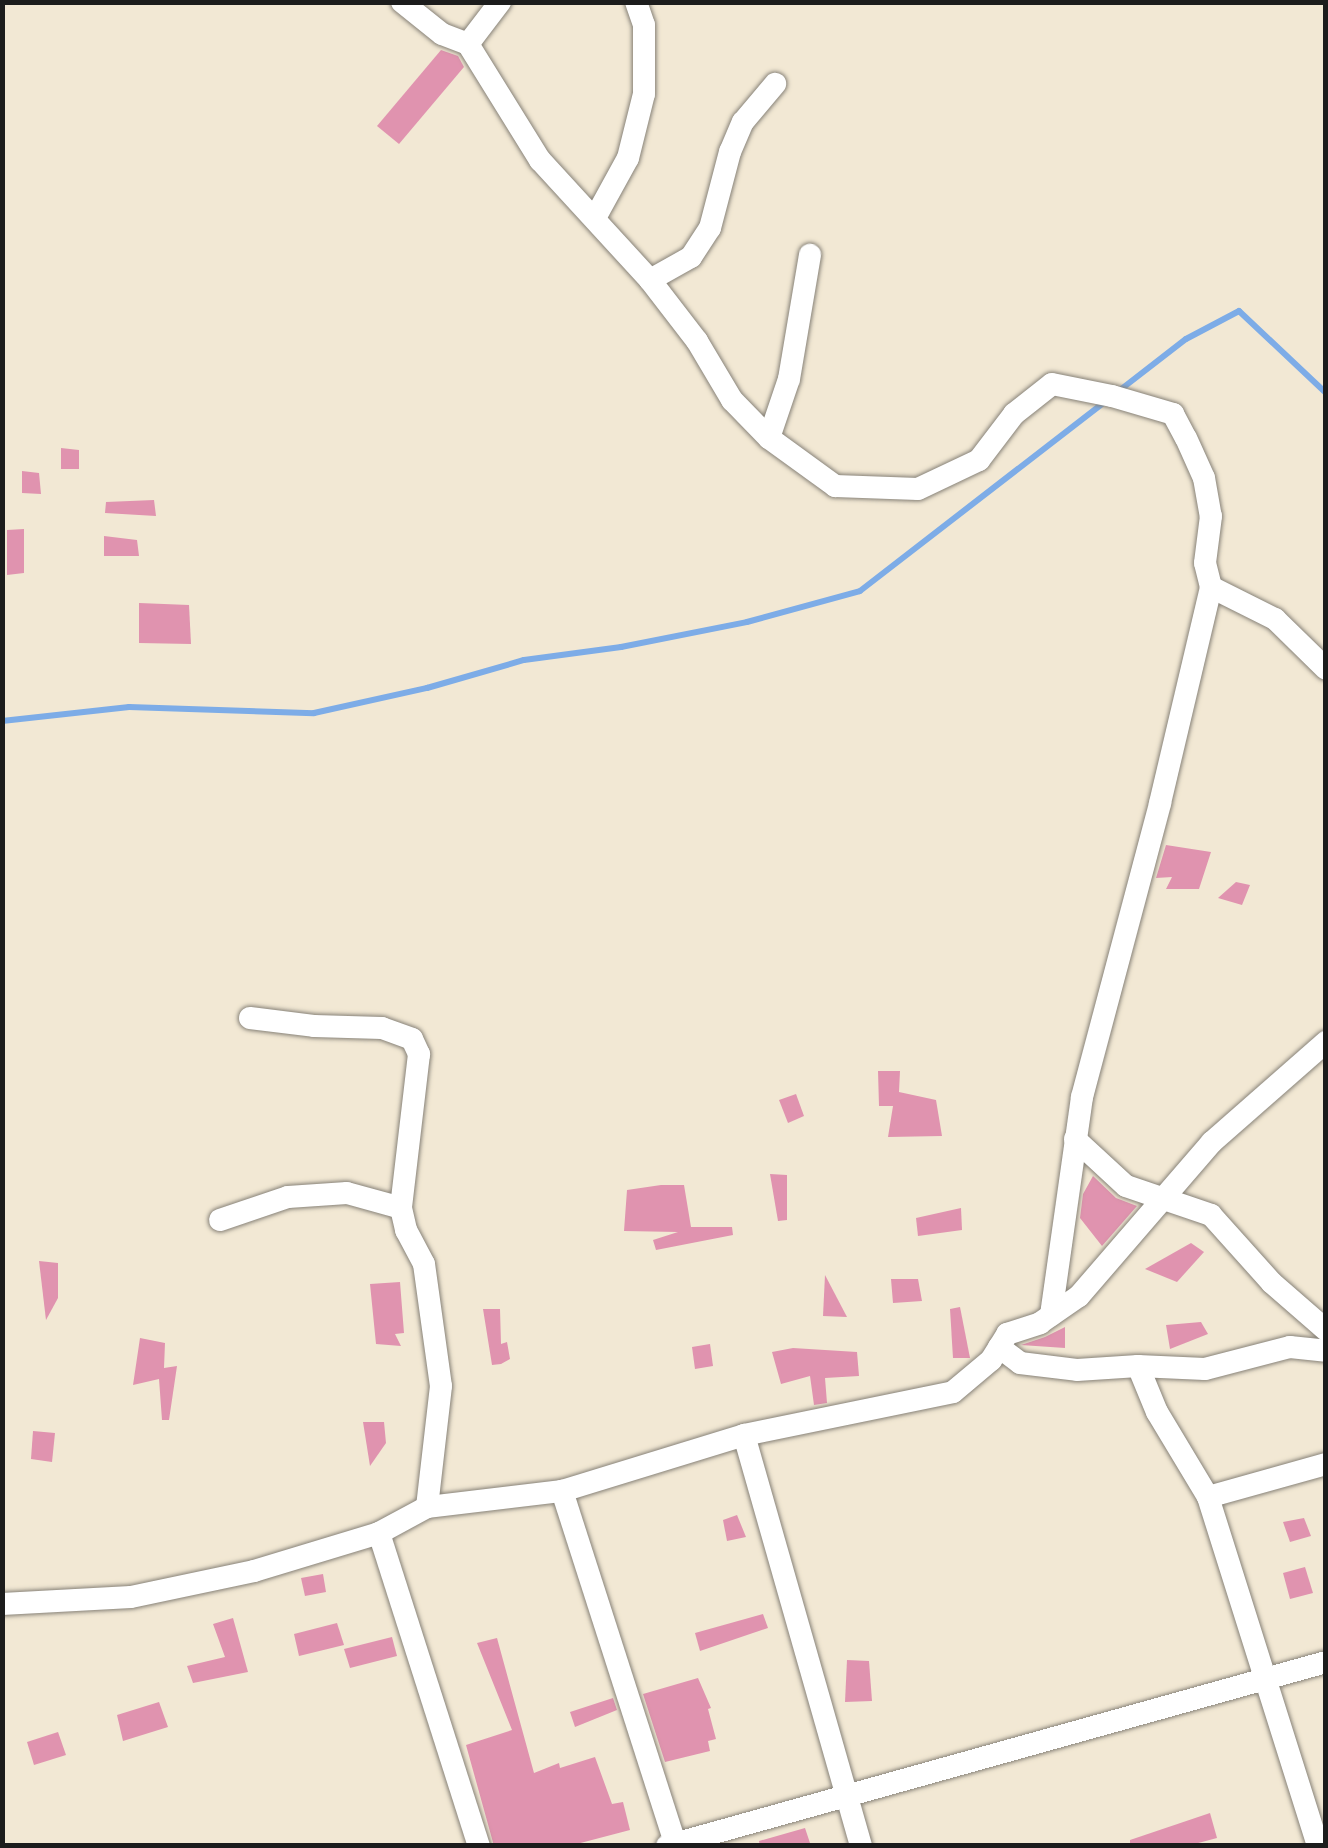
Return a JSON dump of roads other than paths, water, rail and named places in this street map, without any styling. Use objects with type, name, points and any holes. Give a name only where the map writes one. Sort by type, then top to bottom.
[{"type":"street","points":[[402,2],[442,34],[468,44],[540,160],[650,280],[697,341],[732,400],[769,438],[835,486],[918,489],[979,460],[1014,414],[1052,384],[1173,414],[1204,478],[1211,516],[1205,563],[1211,587],[1160,803],[1082,1097],[1051,1315]]},
{"type":"street","points":[[468,44],[500,2]]},
{"type":"street","points":[[595,218],[628,158],[644,94],[644,25],[636,2]]},
{"type":"street","points":[[650,280],[691,257],[710,228],[730,152],[744,122],[775,84]]},
{"type":"street","points":[[769,438],[789,380],[810,255]]},
{"type":"street","points":[[1211,587],[1275,620],[1326,668]]},
{"type":"street","points":[[250,1018],[314,1026],[382,1028],[412,1039],[419,1054],[401,1208],[424,1264],[441,1386],[427,1507]]},
{"type":"street","points":[[2,1604],[131,1597],[254,1571],[379,1534],[427,1507],[562,1491],[744,1435],[953,1392],[999,1348],[1007,1334],[1051,1315],[1079,1296],[1212,1142],[1326,1042]]},
{"type":"street","points":[[1075,1139],[1126,1186],[1211,1215],[1272,1284],[1326,1330]]},
{"type":"street","points":[[220,1220],[288,1197],[347,1193],[401,1208]]},
{"type":"street","points":[[999,1348],[1020,1363],[1077,1370],[1138,1366],[1206,1369],[1290,1348],[1326,1351]]},
{"type":"street","points":[[1138,1366],[1157,1412],[1208,1497],[1318,1846]]},
{"type":"street","points":[[744,1435],[861,1846]]},
{"type":"street","points":[[1208,1497],[1326,1464]]},
{"type":"street","points":[[562,1491],[673,1845],[1326,1662]]},
{"type":"street","points":[[379,1534],[478,1846]]},
{"type":"waterway","points":[[1120,390],[1186,339],[1239,311],[1326,393]]},
{"type":"waterway","points":[[2,721],[129,707],[314,713],[427,688],[524,660],[621,647],[747,622],[860,591],[1106,401]]}]
